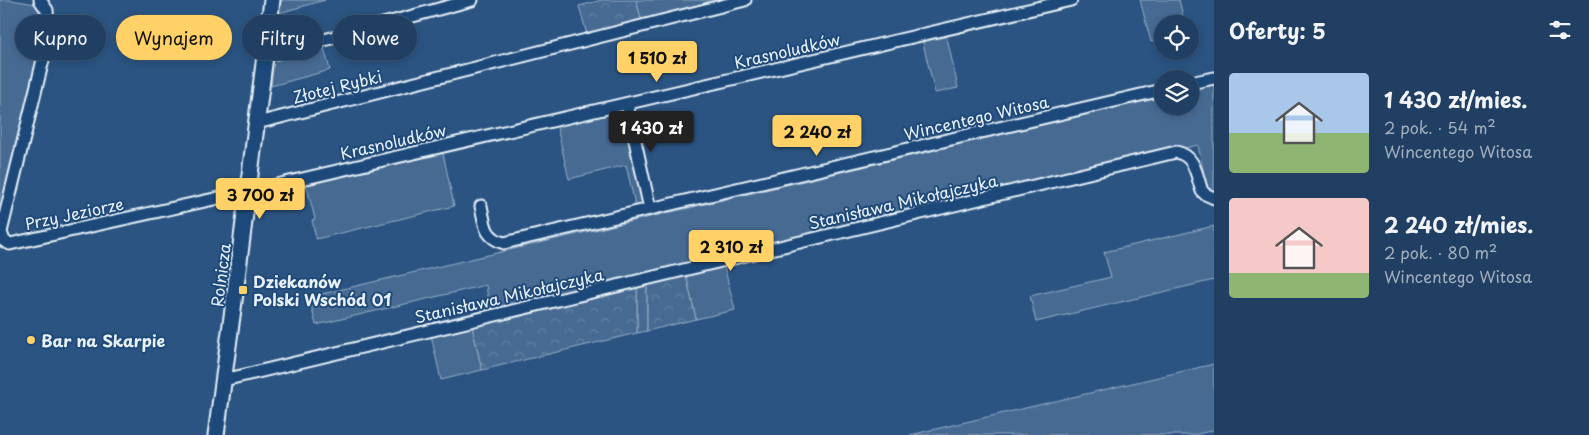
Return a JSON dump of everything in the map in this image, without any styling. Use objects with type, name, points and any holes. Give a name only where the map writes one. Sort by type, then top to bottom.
[{"type":"street","name":"Przy Jeziorze","points":[[40,0],[47,10],[48,24],[43,60],[1,232],[4,241],[10,244],[248,191]]},
{"type":"street","name":"Rolnicza","points":[[270,15],[272,0]]},
{"type":"street","points":[[323,40],[472,0]]},
{"type":"street","name":"Złotej Rybki","points":[[257,120],[265,121],[746,0]]},
{"type":"street","name":"Krasnoludków","points":[[248,191],[1070,0]]},
{"type":"street","name":"Rolnicza","points":[[216,435],[265,60]]},
{"type":"street","points":[[1199,81],[1214,78]]},
{"type":"street","name":"Wincentego Witosa","points":[[481,206],[488,233],[495,240],[504,244],[1154,92]]},
{"type":"street","points":[[627,104],[650,209]]},
{"type":"street","name":"Stanisława Mikołajczyka","points":[[224,380],[1176,152],[1182,153],[1192,161],[1202,191],[1214,198]]},
{"type":"green space","points":[[0,0],[11,0],[35,4],[41,15],[15,15],[15,60],[36,60],[0,210]]},
{"type":"green space","points":[[281,0],[325,0],[279,13]]},
{"type":"green space","points":[[602,0],[636,0],[642,22],[587,35],[579,6]]},
{"type":"green space","points":[[636,0],[728,0],[642,22]]},
{"type":"green space","points":[[1140,0],[1179,0],[1183,15],[1154,15],[1154,41],[1151,42]]},
{"type":"green space","points":[[946,33],[958,88],[935,93],[922,39]]},
{"type":"green space","points":[[323,44],[330,70],[271,86],[274,60],[323,60]]},
{"type":"green space","points":[[1214,85],[1214,193],[1207,190],[1198,145],[490,312],[486,285],[316,325],[309,297],[1154,99],[1154,115],[1199,115],[1199,88]]},
{"type":"green space","points":[[618,110],[626,121],[643,201],[640,207],[636,209],[626,165],[569,179],[556,123]]},
{"type":"green space","points":[[442,148],[454,206],[316,239],[312,220],[315,219],[305,180]]},
{"type":"green space","points":[[1214,226],[1214,280],[1036,322],[1030,296],[1111,277],[1104,252]]},
{"type":"green space","points":[[724,266],[735,310],[696,319],[686,275]]},
{"type":"green space","points":[[686,275],[696,319],[647,331],[647,285]]},
{"type":"green space","points":[[647,285],[647,331],[637,333],[637,287]]},
{"type":"green space","points":[[637,287],[637,333],[482,370],[472,326]]},
{"type":"green space","points":[[472,326],[482,370],[441,380],[431,335]]},
{"type":"green space","points":[[1214,364],[1214,430],[1194,435],[910,435]]},
{"type":"place","name":"Dziekanów Polski Wschód 01","points":[[243,290]]},
{"type":"place","name":"Bar na Skarpie","points":[[31,340]]}]
